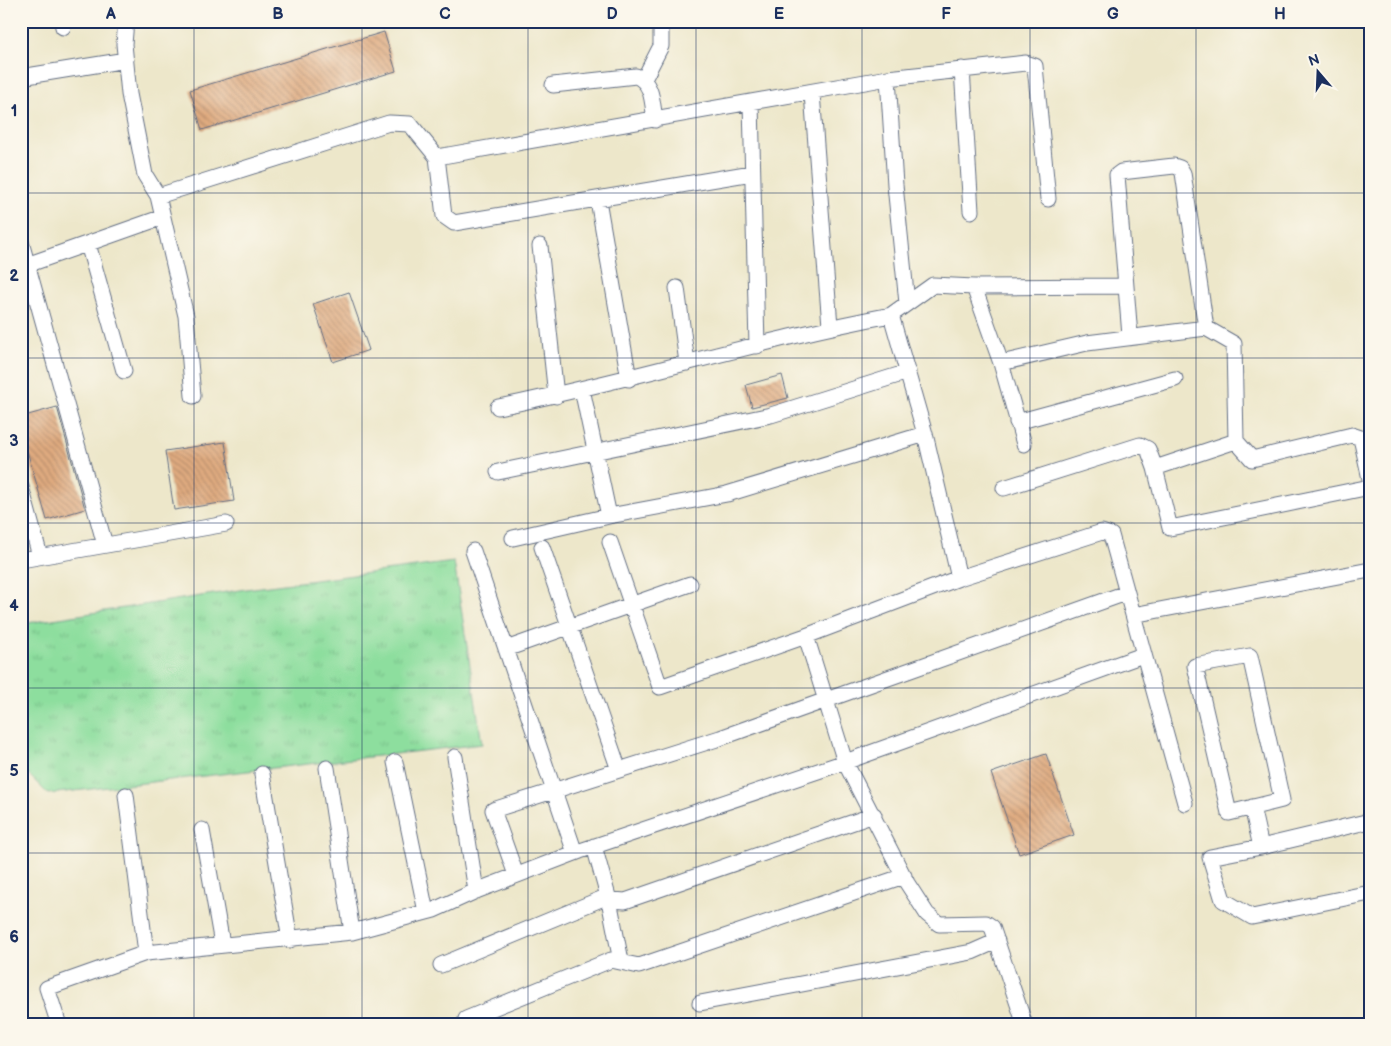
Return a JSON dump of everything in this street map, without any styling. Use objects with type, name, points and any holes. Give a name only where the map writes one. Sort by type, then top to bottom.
[{"type":"street","points":[[126,21],[126,60],[130,94],[145,175],[158,196],[186,316],[193,396]]},
{"type":"street","points":[[644,79],[661,46],[661,21]]},
{"type":"street","points":[[21,77],[126,60]]},
{"type":"street","points":[[436,157],[812,93],[888,78],[1026,63],[1035,66],[1048,199]]},
{"type":"street","points":[[962,69],[971,211]]},
{"type":"street","points":[[553,85],[636,76],[644,79],[649,86],[655,120]]},
{"type":"street","points":[[888,78],[895,185],[907,303]]},
{"type":"street","points":[[812,93],[830,326]]},
{"type":"street","points":[[751,103],[757,346]]},
{"type":"street","points":[[158,196],[389,123],[410,124],[436,157],[444,216],[454,223],[752,174]]},
{"type":"street","points":[[1130,336],[1124,286],[1117,175],[1121,172],[1174,166],[1180,168],[1183,173],[1206,328]]},
{"type":"street","points":[[598,200],[628,379]]},
{"type":"street","points":[[24,266],[163,217]]},
{"type":"street","points":[[21,242],[24,266],[105,545]]},
{"type":"street","points":[[88,244],[124,371]]},
{"type":"street","points":[[540,246],[556,396]]},
{"type":"street","points":[[498,407],[628,379],[830,326],[891,315],[933,285],[974,287],[1124,286]]},
{"type":"street","points":[[974,287],[1001,364],[1024,444]]},
{"type":"street","points":[[677,288],[687,363]]},
{"type":"street","points":[[891,315],[925,434],[959,578]]},
{"type":"street","points":[[1001,364],[1087,343],[1130,336],[1206,328],[1234,344],[1236,440],[1252,459],[1352,435],[1361,438],[1370,477]]},
{"type":"street","points":[[498,472],[771,415],[908,372]]},
{"type":"street","points":[[1017,422],[1175,379]]},
{"type":"street","points":[[582,389],[594,453],[609,516]]},
{"type":"street","points":[[513,538],[609,516],[727,494],[925,434]]},
{"type":"street","points":[[1155,468],[1236,440]]},
{"type":"street","points":[[1004,488],[1140,445],[1148,449],[1155,468],[1170,528],[1370,487]]},
{"type":"street","points":[[21,487],[40,556]]},
{"type":"street","points":[[21,560],[226,524]]},
{"type":"street","points":[[610,542],[660,687],[806,636],[959,578],[1102,532],[1111,536],[1185,803]]},
{"type":"street","points":[[542,546],[619,770]]},
{"type":"street","points":[[473,551],[575,853]]},
{"type":"street","points":[[1134,615],[1370,570]]},
{"type":"street","points":[[506,649],[690,584]]},
{"type":"street","points":[[516,875],[493,810],[720,738],[1126,593]]},
{"type":"street","points":[[806,636],[846,762],[904,876],[932,920],[939,924],[986,923],[992,927],[1025,1025]]},
{"type":"street","points":[[59,1025],[47,988],[146,953],[222,944],[290,940],[352,932],[426,912],[516,875],[594,846],[846,762],[1144,655]]},
{"type":"street","points":[[1250,656],[1282,800],[1252,807],[1230,813],[1195,666],[1250,656]]},
{"type":"street","points":[[455,757],[476,891]]},
{"type":"street","points":[[395,762],[426,912]]},
{"type":"street","points":[[326,768],[352,932]]},
{"type":"street","points":[[262,774],[290,940]]},
{"type":"street","points":[[126,796],[146,953]]},
{"type":"street","points":[[1252,807],[1261,847]]},
{"type":"street","points":[[441,965],[601,900],[626,901],[874,816]]},
{"type":"street","points":[[1370,821],[1210,857],[1223,900],[1252,917],[1370,893]]},
{"type":"street","points":[[202,830],[222,944]]},
{"type":"street","points":[[594,846],[609,900],[622,961]]},
{"type":"street","points":[[466,1019],[611,960],[639,966],[904,876]]},
{"type":"street","points":[[700,1003],[972,952],[997,940]]},
{"type":"green space","points":[[454,562],[482,744],[48,794],[21,767],[21,624],[246,589]]},
{"type":"building","points":[[384,32],[396,71],[202,130],[190,90]]},
{"type":"building","points":[[349,292],[369,350],[333,362],[313,304]]},
{"type":"building","points":[[782,375],[788,398],[752,407],[746,385]]},
{"type":"building","points":[[57,407],[85,509],[47,520],[21,430],[21,417]]},
{"type":"building","points":[[225,442],[234,501],[174,510],[165,451]]},
{"type":"building","points":[[1046,754],[1074,835],[1019,854],[991,773]]}]
